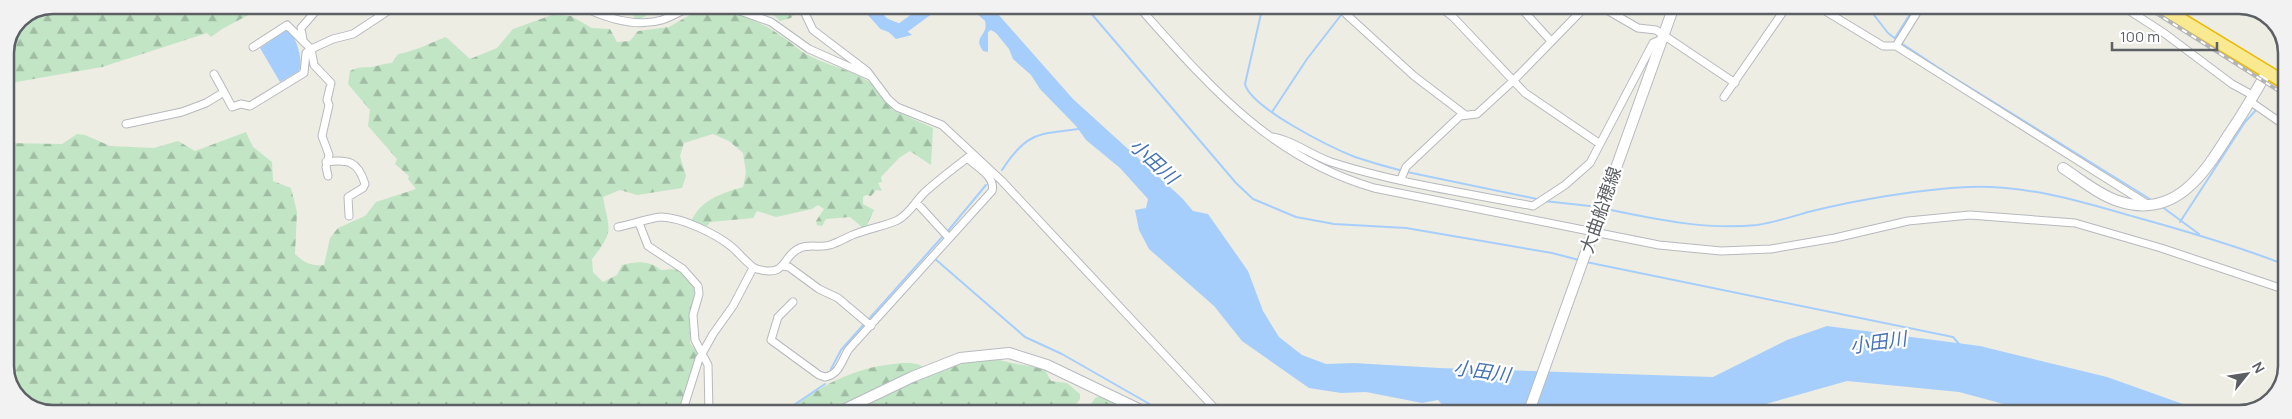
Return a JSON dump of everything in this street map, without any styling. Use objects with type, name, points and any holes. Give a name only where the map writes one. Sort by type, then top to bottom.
[{"type":"highway","points":[[2172,14],[2278,79]]},
{"type":"street","points":[[303,40],[301,28],[313,14]]},
{"type":"street","points":[[214,74],[232,107],[241,104],[250,106],[304,73],[306,52],[333,39],[353,34],[384,14]]},
{"type":"street","points":[[602,14],[643,23],[662,20],[675,14]]},
{"type":"street","points":[[748,14],[770,22],[809,49],[874,79]]},
{"type":"street","points":[[793,302],[778,316],[770,340],[824,377],[837,371],[849,349],[992,191],[994,185],[992,179],[942,126],[897,107],[861,66],[820,37],[808,22],[805,14]]},
{"type":"street","points":[[1145,14],[1234,109],[1287,148],[1334,174],[1367,186],[1451,205],[1659,245],[1721,251],[1771,249],[1835,238],[1908,221],[1970,215],[2075,223],[2170,250],[2278,287]]},
{"type":"street","points":[[1346,14],[1414,76],[1464,114],[1477,114],[1513,81],[1578,14]]},
{"type":"street","points":[[1449,14],[1525,93],[1600,144]]},
{"type":"street","points":[[1526,14],[1551,40]]},
{"type":"street","points":[[1614,14],[1638,28],[1656,30],[1661,37],[1735,83]]},
{"type":"street","name":"大曲船穂線","points":[[1531,405],[1671,14]]},
{"type":"street","points":[[1724,98],[1782,14]]},
{"type":"street","points":[[1830,14],[1883,46],[1896,46],[2153,203]]},
{"type":"street","points":[[1896,46],[1916,14]]},
{"type":"street","points":[[2134,14],[2164,33],[2278,120]]},
{"type":"street","points":[[253,47],[287,25],[311,49],[314,65],[331,83],[327,100],[329,105],[322,136],[329,155],[326,162],[328,176]]},
{"type":"street","points":[[1271,137],[1282,138],[1331,162],[1402,174],[1533,206],[1581,173],[1590,163],[1653,43],[1661,37]]},
{"type":"street","points":[[2063,168],[2117,201],[2153,203],[2178,195],[2197,182],[2252,99],[2267,72]]},
{"type":"street","points":[[126,124],[182,112],[206,103],[224,92]]},
{"type":"street","points":[[1402,174],[1464,114]]},
{"type":"street","points":[[618,227],[639,224],[663,217],[695,226],[713,234],[730,246],[753,268],[773,271],[783,266],[797,249],[805,246],[821,247],[830,245],[857,233],[898,219],[912,209],[924,193],[969,156]]},
{"type":"street","points":[[969,156],[1002,181],[1104,287],[1212,405]]},
{"type":"street","points":[[326,162],[345,159],[350,162],[364,180],[363,188],[348,197],[349,216]]},
{"type":"street","points":[[916,202],[949,238]]},
{"type":"street","points":[[639,224],[648,246],[683,269],[698,286],[699,294],[693,315],[695,340],[708,371],[709,405]]},
{"type":"street","points":[[783,266],[789,267],[819,289],[838,298],[871,326]]},
{"type":"street","points":[[684,405],[702,354],[733,306],[753,268]]},
{"type":"street","points":[[855,405],[919,374],[960,358],[1009,353],[1047,365],[1129,405]]},
{"type":"green space","points":[[53,14],[250,14],[211,37],[207,33],[102,67],[14,82],[14,53],[17,38],[20,31],[31,20]]},
{"type":"green space","points":[[632,14],[647,14],[646,16],[637,20]]},
{"type":"green space","points":[[691,14],[736,14],[755,21],[773,30],[806,54],[866,80],[885,97],[893,110],[933,128],[931,165],[910,151],[899,158],[881,177],[882,182],[878,183],[882,191],[876,190],[871,196],[866,195],[863,197],[863,204],[874,210],[867,225],[863,228],[850,217],[826,219],[822,226],[817,225],[816,221],[824,209],[818,205],[812,209],[776,217],[757,211],[753,218],[710,222],[707,226],[691,222],[700,208],[712,198],[743,187],[746,172],[743,153],[729,141],[713,134],[684,143],[680,156],[686,176],[682,188],[637,195],[620,190],[603,197],[608,224],[607,236],[592,259],[593,272],[603,282],[617,275],[622,265],[638,262],[652,264],[661,270],[676,269],[695,280],[690,343],[701,357],[693,391],[680,405],[48,405],[29,397],[20,388],[14,369],[14,143],[62,144],[77,134],[85,135],[110,146],[154,148],[178,141],[195,151],[246,132],[253,147],[272,162],[273,181],[291,188],[297,212],[295,254],[308,263],[324,265],[330,238],[338,228],[365,216],[376,202],[416,189],[408,179],[409,176],[395,164],[397,159],[368,126],[370,110],[348,84],[350,71],[392,63],[398,54],[446,37],[470,59],[497,48],[513,29],[552,15],[571,16],[592,28],[610,29],[617,42],[630,41],[638,31],[669,27]]},
{"type":"green space","points":[[772,14],[794,14],[791,18],[780,21]]},
{"type":"green space","points":[[997,359],[1045,370],[1051,381],[1067,383],[1080,394],[1080,399],[1075,405],[797,405],[836,380],[878,366],[910,363],[920,365],[932,375],[957,363]]},
{"type":"green space","points":[[1101,396],[1116,405],[1090,405],[1095,398]]},
{"type":"water","points":[[870,14],[885,14],[882,16],[897,23],[912,35],[896,39]]},
{"type":"water","name":"小田川","points":[[977,14],[998,14],[1073,99],[1182,198],[1193,211],[1208,214],[1248,271],[1263,311],[1279,337],[1302,355],[1326,364],[1354,363],[1439,368],[1713,377],[1787,340],[1827,326],[1980,346],[2107,377],[2186,405],[2007,405],[1959,392],[1847,381],[1762,405],[1442,405],[1438,400],[1422,403],[1366,392],[1341,393],[1309,388],[1242,341],[1214,306],[1149,249],[1139,230],[1135,210],[1146,208],[1148,199],[1120,168],[1086,140],[1076,126],[1040,89],[1031,75],[1013,59],[1009,49],[996,33],[991,30],[988,32],[988,52],[983,51],[979,42],[985,30],[985,21]]},
{"type":"water","points":[[288,29],[294,37],[301,61],[299,71],[280,82],[260,48]]},
{"type":"waterway","points":[[875,14],[884,24],[900,30],[922,14]]},
{"type":"waterway","points":[[1092,14],[1236,183],[1253,199],[1296,217],[1334,224],[1406,228],[1552,253],[1579,260]]},
{"type":"waterway","points":[[1261,14],[1245,84],[1250,94],[1276,115],[1328,145],[1355,157],[1403,171]]},
{"type":"waterway","points":[[1272,112],[1307,59],[1342,14]]},
{"type":"waterway","points":[[1873,14],[1888,33],[1897,40]]},
{"type":"waterway","points":[[1895,38],[1910,14]]},
{"type":"waterway","points":[[1901,43],[2153,201]]},
{"type":"waterway","points":[[2180,222],[2245,122],[2257,109]]},
{"type":"waterway","points":[[1002,170],[1010,158],[1026,142],[1042,134],[1078,129]]},
{"type":"waterway","points":[[1407,172],[1537,199]]},
{"type":"waterway","points":[[947,232],[986,185]]},
{"type":"waterway","points":[[1611,210],[1702,225],[1757,225],[1867,199],[1950,188],[1991,187],[2033,191],[2094,205],[2211,239],[2278,262]]},
{"type":"waterway","points":[[1544,201],[1590,206]]},
{"type":"waterway","points":[[2161,206],[2199,234]]},
{"type":"waterway","points":[[868,320],[943,236]]},
{"type":"waterway","points":[[934,258],[1025,337],[1062,354],[1151,405]]},
{"type":"waterway","name":"小田川","points":[[1586,262],[1953,337],[1960,345]]},
{"type":"waterway","points":[[831,369],[841,350],[865,323]]},
{"type":"waterway","points":[[794,405],[825,384]]},
{"type":"railway","points":[[2158,14],[2278,90]]}]
